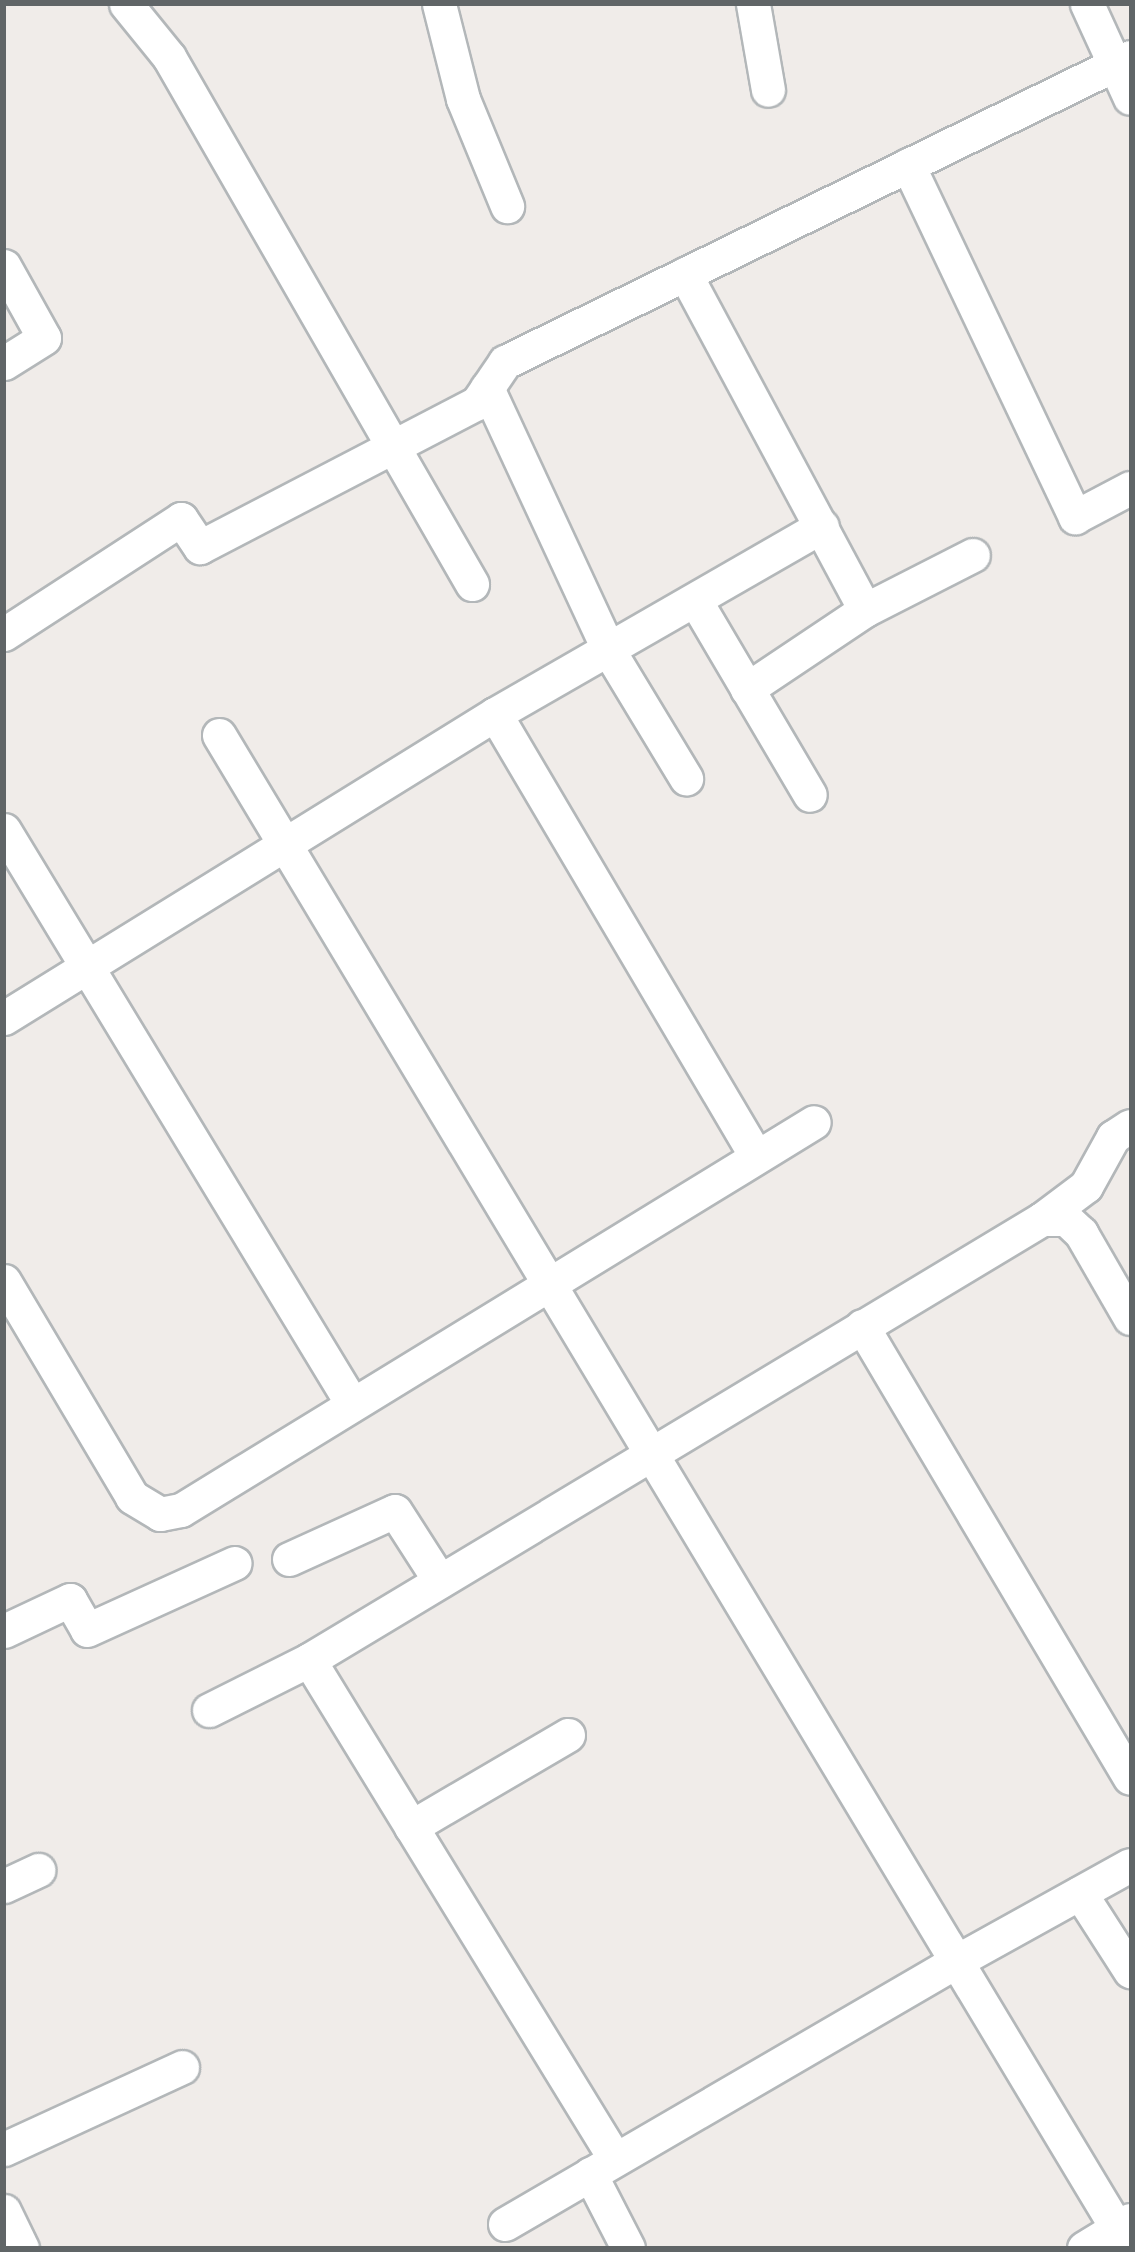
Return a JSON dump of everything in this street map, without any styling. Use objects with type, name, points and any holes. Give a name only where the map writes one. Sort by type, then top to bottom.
[{"type":"street","points":[[126,4],[169,57],[391,448],[472,584]]},
{"type":"street","points":[[439,4],[463,99],[507,206]]},
{"type":"street","points":[[753,4],[768,90]]},
{"type":"street","points":[[1087,4],[1122,61],[1131,98]]},
{"type":"street","points":[[4,634],[181,519],[200,547],[477,403],[505,362],[1122,61]]},
{"type":"street","points":[[908,165],[1075,517],[1131,488]]},
{"type":"street","points":[[4,266],[44,338],[4,363]]},
{"type":"street","points":[[685,274],[865,610]]},
{"type":"street","points":[[487,388],[609,651],[686,778]]},
{"type":"street","points":[[4,1018],[495,714],[609,651],[822,526]]},
{"type":"street","points":[[747,689],[865,610],[973,555]]},
{"type":"street","points":[[695,600],[810,795]]},
{"type":"street","points":[[495,714],[756,1156]]},
{"type":"street","points":[[219,735],[288,844],[548,1287],[955,1962],[1126,2232],[1084,2247]]},
{"type":"street","points":[[4,830],[351,1402]]},
{"type":"street","points":[[4,1281],[132,1497],[160,1514],[180,1510],[351,1402],[548,1287],[814,1122]]},
{"type":"street","points":[[209,1710],[309,1660],[649,1453],[1042,1219],[1086,1186],[1113,1137],[1131,1126]]},
{"type":"street","points":[[1042,1219],[1066,1219],[1081,1233],[1131,1318]]},
{"type":"street","points":[[862,1326],[1131,1778]]},
{"type":"street","points":[[289,1559],[394,1511],[440,1581]]},
{"type":"street","points":[[4,1630],[70,1600],[87,1630],[235,1563]]},
{"type":"street","points":[[309,1660],[411,1827],[603,2167],[628,2247]]},
{"type":"street","points":[[411,1827],[568,1735]]},
{"type":"street","points":[[505,2224],[955,1962],[1131,1865]]},
{"type":"street","points":[[4,1886],[39,1870]]},
{"type":"street","points":[[1080,1893],[1131,1971]]},
{"type":"street","points":[[4,2149],[182,2067]]},
{"type":"street","points":[[4,2211],[22,2247]]}]
